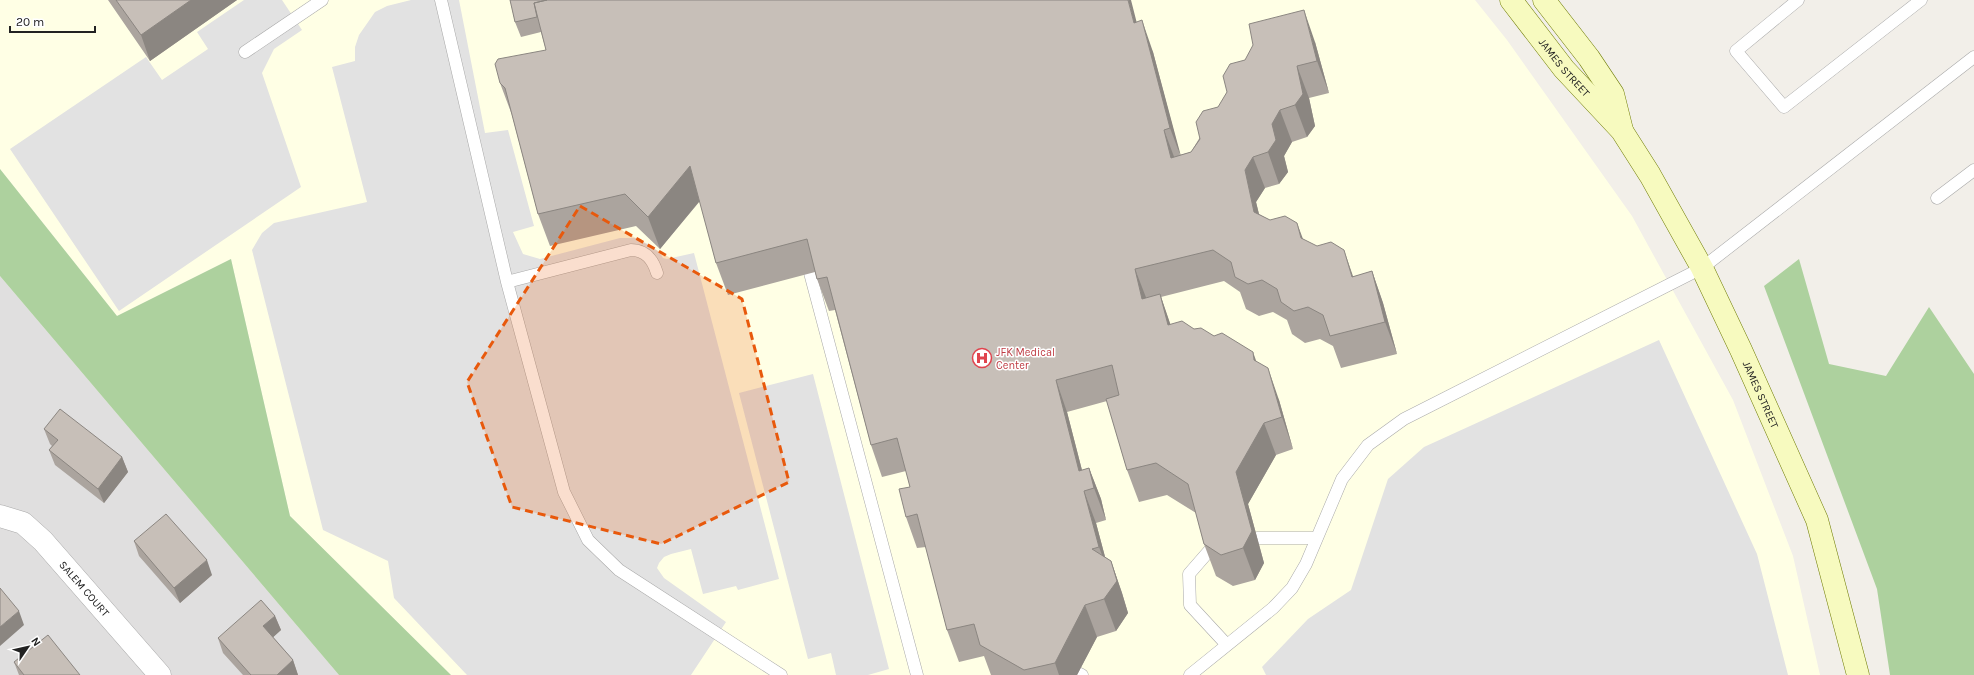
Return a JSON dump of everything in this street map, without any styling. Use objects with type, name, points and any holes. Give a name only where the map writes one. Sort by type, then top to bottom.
[{"type":"street","name":"JAMES STREET","points":[[1511,0],[1564,69],[1622,131],[1650,175],[1702,268],[1741,350],[1816,520],[1858,675]]},
{"type":"street","name":"JAMES STREET","points":[[1544,0],[1589,58],[1613,94],[1622,131]]},
{"type":"street","name":"SALEM COURT","points":[[0,516],[23,523],[43,541],[160,675]]},
{"type":"lane","points":[[245,52],[322,0]]},
{"type":"lane","points":[[441,0],[508,282],[564,492],[588,540],[619,570],[781,675]]},
{"type":"lane","points":[[1798,0],[1736,51],[1784,107],[1921,0]]},
{"type":"lane","points":[[1190,675],[1273,608],[1292,588],[1306,564],[1342,479],[1368,446],[1404,419],[1702,268],[1974,57]]},
{"type":"lane","points":[[1937,198],[1974,170]]},
{"type":"lane","points":[[508,282],[631,250],[637,250],[646,255],[654,263],[657,273]]},
{"type":"lane","points":[[810,273],[917,675]]},
{"type":"lane","points":[[1257,538],[1317,538]]},
{"type":"lane","points":[[1209,550],[1189,574],[1190,605],[1227,645]]},
{"type":"highlighted area","points":[[580,206],[742,299],[789,482],[661,544],[512,507],[467,382]]},
{"type":"shaded area","name":"JFK Medical Center","points":[[0,0],[1475,0],[1507,40],[1632,216],[1733,400],[1793,556],[1820,675],[451,675],[290,516],[231,259],[117,316],[0,169]]},
{"type":"shaded area","points":[[244,0],[282,0],[302,30],[274,49],[262,73],[301,187],[119,311],[10,149],[146,57],[162,80],[208,49],[197,32]]},
{"type":"shaded area","points":[[411,0],[459,0],[485,133],[508,130],[534,226],[513,232],[523,254],[540,259],[620,238],[635,238],[648,244],[660,253],[663,258],[667,259],[694,253],[779,579],[738,590],[736,586],[703,594],[691,549],[664,557],[657,568],[664,578],[726,622],[691,675],[467,675],[394,598],[388,561],[323,530],[252,250],[262,233],[274,223],[367,202],[332,67],[355,61],[355,47],[359,35],[375,12],[387,6]]},
{"type":"shaded area","points":[[0,276],[339,675],[0,675]]},
{"type":"shaded area","points":[[1659,340],[1757,554],[1788,675],[1266,675],[1262,667],[1308,619],[1351,590],[1388,479],[1424,447]]},
{"type":"shaded area","points":[[813,374],[889,669],[868,675],[836,675],[831,653],[808,659],[739,393]]},
{"type":"green space","points":[[0,169],[117,316],[231,259],[290,516],[451,675],[339,675],[0,276]]},
{"type":"green space","points":[[1799,259],[1829,364],[1886,376],[1929,307],[1974,374],[1974,675],[1890,675],[1877,589],[1764,286]]},
{"type":"building","points":[[116,0],[191,0],[141,35]]},
{"type":"building","points":[[510,0],[547,0],[534,3],[537,17],[515,22]]},
{"type":"building","points":[[547,0],[1128,0],[1134,23],[1142,20],[1170,128],[1164,130],[1171,158],[1191,152],[1200,139],[1196,122],[1203,111],[1218,107],[1227,92],[1223,76],[1230,64],[1245,60],[1253,45],[1249,24],[1304,10],[1317,61],[1297,66],[1303,94],[1295,105],[1280,110],[1272,124],[1276,140],[1268,152],[1253,157],[1245,170],[1254,212],[1270,220],[1285,216],[1297,223],[1301,238],[1317,246],[1331,242],[1344,250],[1352,277],[1372,271],[1385,322],[1330,336],[1323,315],[1308,307],[1294,311],[1281,302],[1277,289],[1262,280],[1248,284],[1235,277],[1231,262],[1213,250],[1135,269],[1142,299],[1160,294],[1168,325],[1182,321],[1194,329],[1201,328],[1214,336],[1222,333],[1253,352],[1254,360],[1268,368],[1282,417],[1264,423],[1236,472],[1252,531],[1243,548],[1221,555],[1204,544],[1188,484],[1156,463],[1127,470],[1106,399],[1119,395],[1112,365],[1056,380],[1079,471],[1089,468],[1094,488],[1084,491],[1099,547],[1092,549],[1111,561],[1117,581],[1104,599],[1085,605],[1055,663],[1024,670],[980,645],[974,624],[947,630],[917,514],[906,517],[899,489],[910,487],[897,438],[871,445],[827,277],[817,279],[807,239],[716,263],[690,166],[648,217],[625,194],[538,214],[505,88],[500,83],[495,64],[498,59],[546,50],[534,3]]},
{"type":"building","points":[[60,409],[122,457],[98,489],[49,450],[58,440],[44,429]]},
{"type":"building","points":[[166,514],[207,560],[174,588],[134,541]]},
{"type":"building","points":[[0,588],[19,611],[0,627]]},
{"type":"building","points":[[261,600],[275,616],[263,626],[293,660],[277,675],[251,675],[218,638]]},
{"type":"building","points":[[48,635],[80,675],[24,675],[14,662]]},
{"type":"place","name":"JFK Medical Center","points":[[982,358]]}]
